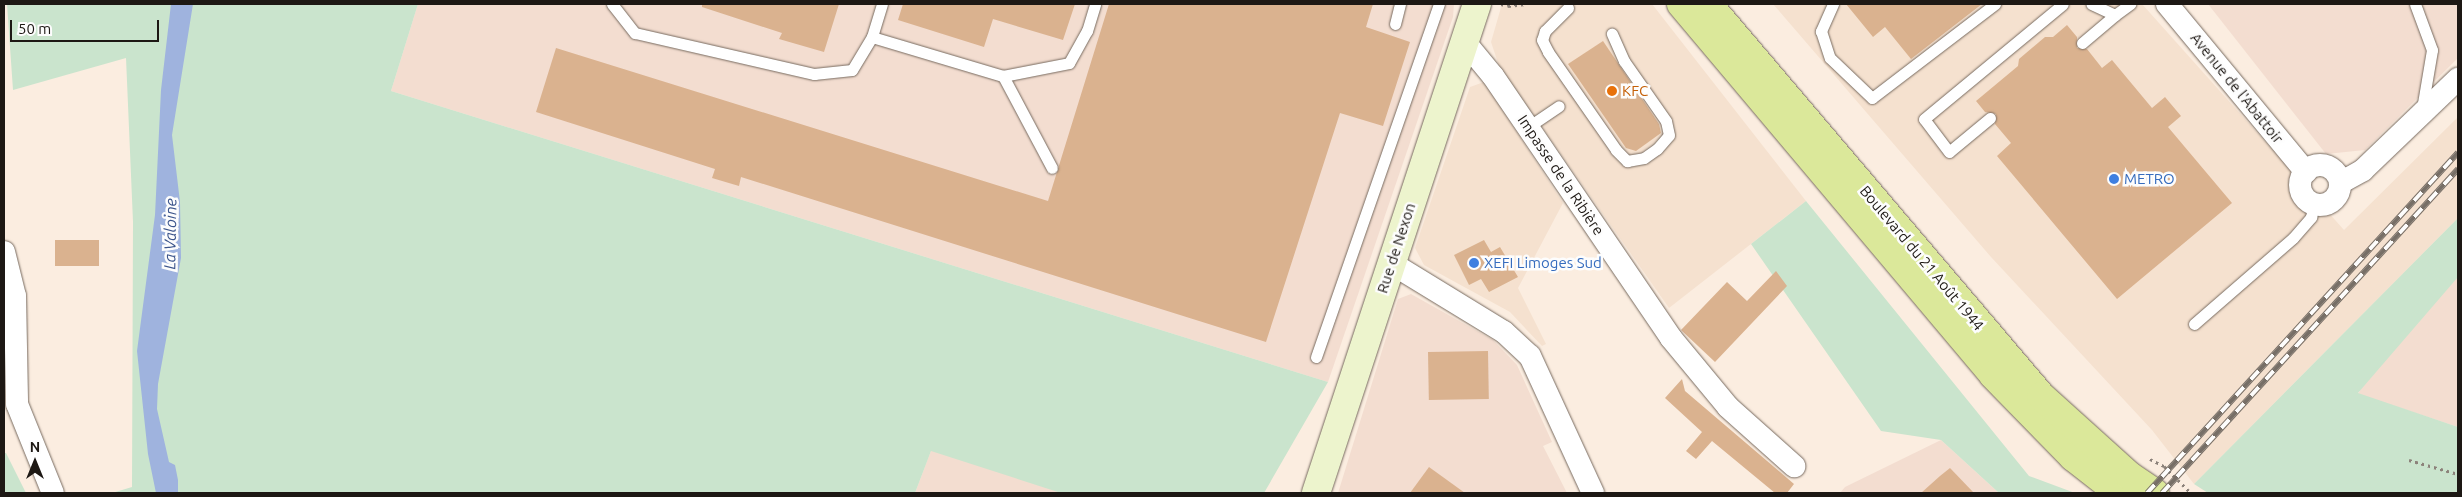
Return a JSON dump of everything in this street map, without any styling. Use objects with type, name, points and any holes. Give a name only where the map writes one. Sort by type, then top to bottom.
[{"type":"main road","name":"Rue de Nexon","points":[[1316,493],[1477,4]]},
{"type":"main road","name":"Boulevard du 21 Août 1944","points":[[1681,4],[1993,375],[2073,457],[2118,493]]},
{"type":"main road","name":"Boulevard du 21 Août 1944","points":[[1708,4],[2041,396],[2130,476],[2155,493]]},
{"type":"street","name":"Avenue de l'Abattoir","points":[[2168,4],[2306,172]]},
{"type":"street","name":"Impasse de la Ribière","points":[[1464,41],[1528,127],[1671,338],[1728,407],[1794,466]]},
{"type":"street","points":[[2340,184],[2329,168],[2315,166],[2306,172],[2301,179],[2301,191],[2314,204],[2332,201],[2337,197],[2340,184],[2363,170],[2458,79]]},
{"type":"street","points":[[4,252],[15,296],[17,404],[54,493]]},
{"type":"street","points":[[1391,263],[1504,332],[1530,356],[1593,493]]},
{"type":"lane","points":[[612,4],[635,33],[814,74],[852,70],[872,37],[882,4]]},
{"type":"lane","points":[[872,37],[1003,76],[1069,63],[1087,31],[1095,4]]},
{"type":"lane","points":[[1395,24],[1400,4]]},
{"type":"lane","points":[[1316,357],[1439,4]]},
{"type":"lane","points":[[1833,4],[1822,31],[1830,58],[1872,98],[1995,4]]},
{"type":"lane","points":[[1990,118],[1949,152],[1924,119],[2063,4]]},
{"type":"lane","points":[[2091,4],[2115,15]]},
{"type":"lane","points":[[2082,43],[2130,4]]},
{"type":"lane","points":[[2415,4],[2432,50],[2421,116]]},
{"type":"lane","points":[[1568,8],[1545,31],[1542,40],[1548,52],[1616,150],[1627,161],[1644,158],[1657,149],[1669,135],[1666,121],[1624,61],[1612,34]]},
{"type":"lane","points":[[1003,76],[1052,168]]},
{"type":"lane","points":[[1528,127],[1559,106]]},
{"type":"lane","points":[[2194,324],[2293,238],[2311,218],[2314,204]]},
{"type":"lane","points":[[1302,493],[1328,457]]},
{"type":"path","points":[[1500,4],[1508,6],[1527,4]]},
{"type":"path","points":[[2409,460],[2458,474]]},
{"type":"shaded area","points":[[418,4],[1454,4],[1453,17],[1328,382],[391,91]]},
{"type":"shaded area","points":[[1502,4],[1652,4],[1806,201],[1669,308],[1499,66],[1491,42]]},
{"type":"shaded area","points":[[1773,4],[2142,4],[2344,230],[2458,117],[2458,218],[2194,484],[2152,430],[1991,257]]},
{"type":"shaded area","points":[[2208,4],[2458,4],[2458,58],[2365,150],[2326,154]]},
{"type":"shaded area","points":[[1484,82],[1563,203],[1518,288],[1546,344],[1542,346],[1510,312],[1424,265],[1415,248],[1470,87]]},
{"type":"shaded area","points":[[2458,218],[2458,427],[2358,394]]},
{"type":"shaded area","points":[[1411,294],[1493,340],[1517,365],[1552,442],[1543,446],[1567,493],[1338,493],[1398,299]]},
{"type":"shaded area","points":[[1941,440],[1999,493],[1840,493],[1845,487]]},
{"type":"shaded area","points":[[932,448],[1065,493],[915,493]]},
{"type":"green space","points":[[7,4],[418,4],[391,91],[1328,382],[1264,493],[1061,493],[931,451],[915,493],[112,493],[132,487],[133,222],[126,58],[13,90]]},
{"type":"green space","points":[[1806,201],[2029,476],[2075,493],[1999,493],[1941,440],[1881,431],[1751,244]]},
{"type":"green space","points":[[2458,218],[2458,277],[2358,393],[2458,427],[2458,493],[2208,493],[2194,484]]},
{"type":"green space","points":[[4,453],[6,453],[26,493],[4,493]]},
{"type":"water","name":"La Valoine","points":[[171,4],[193,4],[172,135],[180,202],[181,258],[158,384],[157,409],[169,462],[175,465],[178,493],[156,493],[148,454],[137,351],[155,215],[161,90]]},
{"type":"building","points":[[702,4],[839,4],[824,52],[779,39],[782,33],[702,7]]},
{"type":"building","points":[[903,4],[1075,4],[1063,40],[993,19],[984,47],[898,20]]},
{"type":"building","points":[[1109,4],[1373,4],[1366,27],[1410,42],[1383,126],[1340,113],[1266,342],[741,177],[739,186],[712,178],[715,169],[536,112],[556,48],[1048,201]]},
{"type":"building","points":[[1846,4],[1982,4],[1911,59],[1885,27],[1873,37]]},
{"type":"building","name":"METRO","points":[[2067,25],[2077,37],[2077,48],[2087,49],[2102,68],[2112,60],[2152,108],[2165,97],[2181,116],[2168,127],[2232,203],[2117,299],[1997,156],[2011,143],[1995,124],[1996,114],[1985,112],[1976,101],[2018,66],[2019,59],[2045,37],[2053,37]]},
{"type":"building","name":"KFC","points":[[1603,41],[1659,124],[1661,133],[1636,151],[1626,148],[1568,64]]},
{"type":"building","points":[[55,240],[99,240],[99,266],[55,266]]},
{"type":"building","points":[[1484,240],[1491,252],[1500,247],[1518,277],[1489,292],[1481,279],[1469,285],[1454,255]]},
{"type":"building","points":[[1776,271],[1787,286],[1715,362],[1681,330],[1727,282],[1747,301]]},
{"type":"building","points":[[1488,351],[1489,399],[1429,400],[1428,352]]},
{"type":"building","points":[[1682,379],[1685,391],[1794,484],[1787,493],[1775,493],[1712,441],[1696,459],[1686,451],[1702,432],[1665,398]]},
{"type":"building","points":[[1429,467],[1465,493],[1410,493]]},
{"type":"building","points":[[1950,468],[1974,493],[1921,493],[1940,476]]},
{"type":"railway","points":[[2147,493],[2458,153]]},
{"type":"railway","points":[[2162,493],[2458,169]]},
{"type":"place","name":"KFC","points":[[1612,91]]},
{"type":"place","name":"METRO","points":[[2114,179]]},
{"type":"place","name":"XEFI Limoges Sud","points":[[1474,263]]}]
